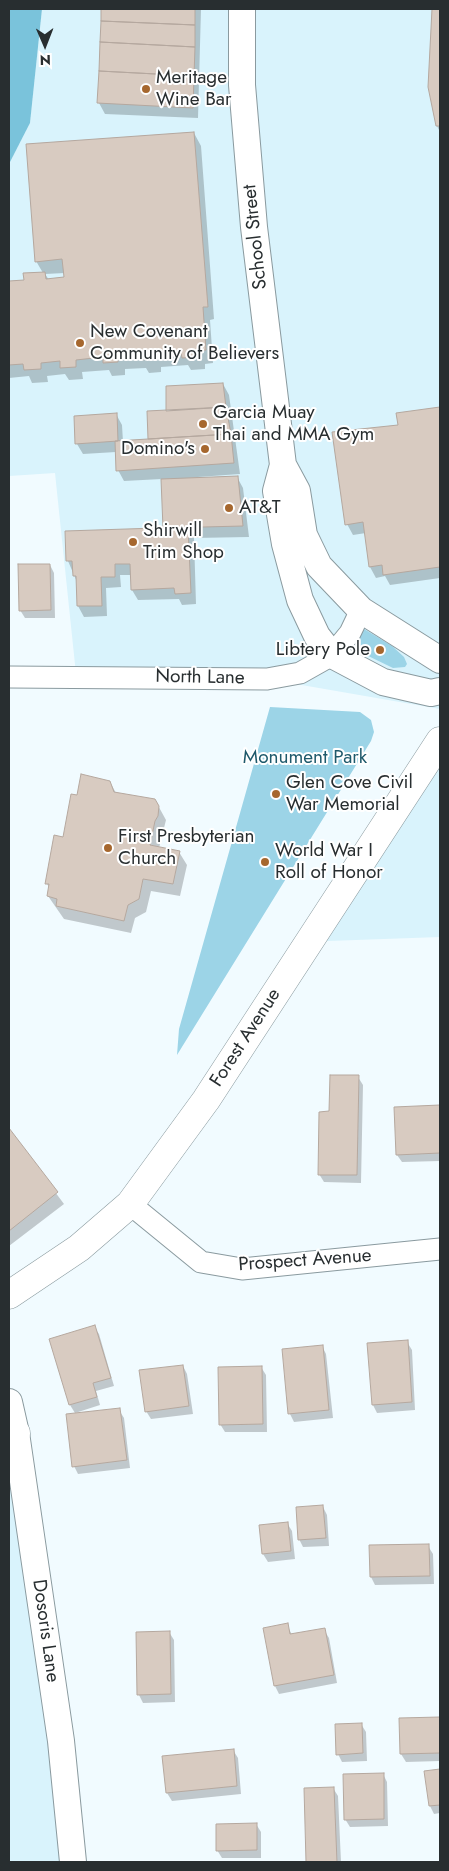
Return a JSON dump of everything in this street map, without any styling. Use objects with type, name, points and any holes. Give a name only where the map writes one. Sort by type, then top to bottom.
[{"type":"main road","name":"Forest Avenue","points":[[9,1295],[79,1248],[130,1204],[206,1100],[440,741]]},
{"type":"street","name":"School Street","points":[[242,9],[242,84],[249,169],[284,465],[296,491],[304,535],[319,566],[361,610],[440,660]]},
{"type":"street","name":"School Street","points":[[284,465],[276,491],[285,544],[300,600],[317,636],[332,654],[383,682],[431,693],[440,691]]},
{"type":"street","name":"North Lane","points":[[9,677],[267,679],[300,673],[332,654],[350,633],[361,610]]},
{"type":"street","name":"Prospect Avenue","points":[[130,1204],[201,1262],[242,1269],[440,1249]]},
{"type":"street","name":"Dosoris Lane","points":[[9,1402],[61,1741],[73,1862]]},
{"type":"shaded area","points":[[9,9],[42,9],[30,123],[9,164]]},
{"type":"shaded area","points":[[42,9],[440,9],[440,709],[267,679],[76,674],[55,473],[9,476],[9,164],[30,123]]},
{"type":"shaded area","points":[[440,729],[440,937],[300,942]]},
{"type":"shaded area","points":[[9,1429],[73,1862],[9,1862]]},
{"type":"green space","points":[[356,627],[364,629],[392,646],[404,657],[407,664],[405,667],[393,668],[362,653],[349,640]]},
{"type":"green space","name":"Monument Park","points":[[270,707],[360,712],[371,720],[374,732],[371,741],[177,1055],[179,1029]]},
{"type":"building","points":[[101,9],[195,9],[195,25],[101,21]]},
{"type":"building","points":[[432,9],[440,9],[440,126],[436,126],[428,87]]},
{"type":"building","points":[[101,21],[195,25],[195,47],[100,42]]},
{"type":"building","points":[[100,42],[195,47],[194,76],[99,71]]},
{"type":"building","name":"Meritage Wine Bar","points":[[99,71],[194,76],[193,108],[97,103]]},
{"type":"building","points":[[194,132],[208,307],[203,307],[206,350],[198,351],[198,357],[182,358],[181,352],[154,354],[154,359],[140,360],[140,355],[118,357],[118,362],[103,363],[103,357],[76,360],[76,367],[60,368],[60,361],[41,363],[41,369],[24,370],[23,364],[9,365],[9,281],[24,280],[23,273],[45,272],[46,279],[64,277],[62,259],[35,262],[26,144]]},
{"type":"building","points":[[223,383],[226,407],[166,411],[166,386]]},
{"type":"building","points":[[226,407],[231,434],[148,439],[147,411]]},
{"type":"building","points":[[440,407],[440,567],[383,575],[382,565],[369,567],[363,522],[345,525],[332,432],[398,425],[396,413]]},
{"type":"building","points":[[117,413],[118,441],[75,444],[74,416]]},
{"type":"building","points":[[231,434],[234,463],[116,471],[115,441]]},
{"type":"building","points":[[238,476],[243,526],[163,528],[161,479]]},
{"type":"building","points":[[188,527],[191,593],[175,594],[174,588],[131,590],[130,564],[115,564],[115,577],[101,577],[102,606],[77,606],[76,576],[73,576],[72,561],[66,561],[65,531]]},
{"type":"building","points":[[18,564],[50,564],[51,610],[19,611]]},
{"type":"building","name":"First Presbyterian Church","points":[[81,774],[110,781],[114,792],[155,799],[159,806],[158,816],[155,821],[150,845],[180,851],[173,884],[143,879],[139,899],[128,905],[124,921],[56,906],[57,899],[47,896],[49,884],[45,884],[54,835],[63,837],[71,794],[77,795]]},
{"type":"building","points":[[330,1075],[359,1075],[357,1175],[318,1175],[319,1112],[329,1111]]},
{"type":"building","points":[[440,1105],[440,1153],[396,1155],[394,1107]]},
{"type":"building","points":[[9,1128],[58,1192],[9,1231]]},
{"type":"building","points":[[95,1325],[111,1378],[93,1383],[97,1397],[69,1405],[49,1339]]},
{"type":"building","points":[[408,1340],[412,1402],[372,1405],[367,1343]]},
{"type":"building","points":[[323,1345],[329,1410],[288,1414],[282,1349]]},
{"type":"building","points":[[183,1365],[189,1406],[145,1412],[139,1370]]},
{"type":"building","points":[[262,1366],[263,1424],[219,1425],[218,1367]]},
{"type":"building","points":[[120,1408],[127,1460],[72,1467],[66,1414]]},
{"type":"building","points":[[323,1505],[326,1538],[298,1540],[296,1507]]},
{"type":"building","points":[[288,1522],[291,1551],[262,1554],[259,1525]]},
{"type":"building","points":[[429,1544],[430,1576],[370,1577],[369,1545]]},
{"type":"building","points":[[288,1623],[290,1634],[325,1628],[334,1675],[274,1686],[263,1628]]},
{"type":"building","points":[[170,1631],[171,1694],[137,1695],[136,1632]]},
{"type":"building","points":[[440,1717],[440,1753],[400,1754],[399,1718]]},
{"type":"building","points":[[362,1723],[363,1753],[336,1755],[335,1724]]},
{"type":"building","points":[[234,1749],[237,1786],[166,1793],[162,1756]]},
{"type":"building","points":[[440,1769],[440,1805],[429,1806],[424,1771]]},
{"type":"building","points":[[384,1773],[384,1819],[344,1820],[343,1774]]},
{"type":"building","points":[[334,1787],[337,1862],[306,1862],[304,1788]]},
{"type":"building","points":[[257,1823],[257,1850],[216,1851],[216,1824]]},
{"type":"place","name":"Meritage Wine Bar","points":[[146,89]]},
{"type":"place","name":"New Covenant Community of Believers","points":[[80,343]]},
{"type":"place","name":"Garcia Muay Thai and MMA Gym","points":[[203,424]]},
{"type":"place","name":"Domino's","points":[[205,449]]},
{"type":"place","name":"AT&T","points":[[229,508]]},
{"type":"place","name":"Shirwill Trim Shop","points":[[133,542]]},
{"type":"place","name":"Libtery Pole","points":[[380,650]]},
{"type":"place","name":"Glen Cove Civil War Memorial","points":[[276,794]]},
{"type":"place","name":"First Presbyterian Church","points":[[108,848]]},
{"type":"place","name":"World War I Roll of Honor","points":[[265,862]]}]
